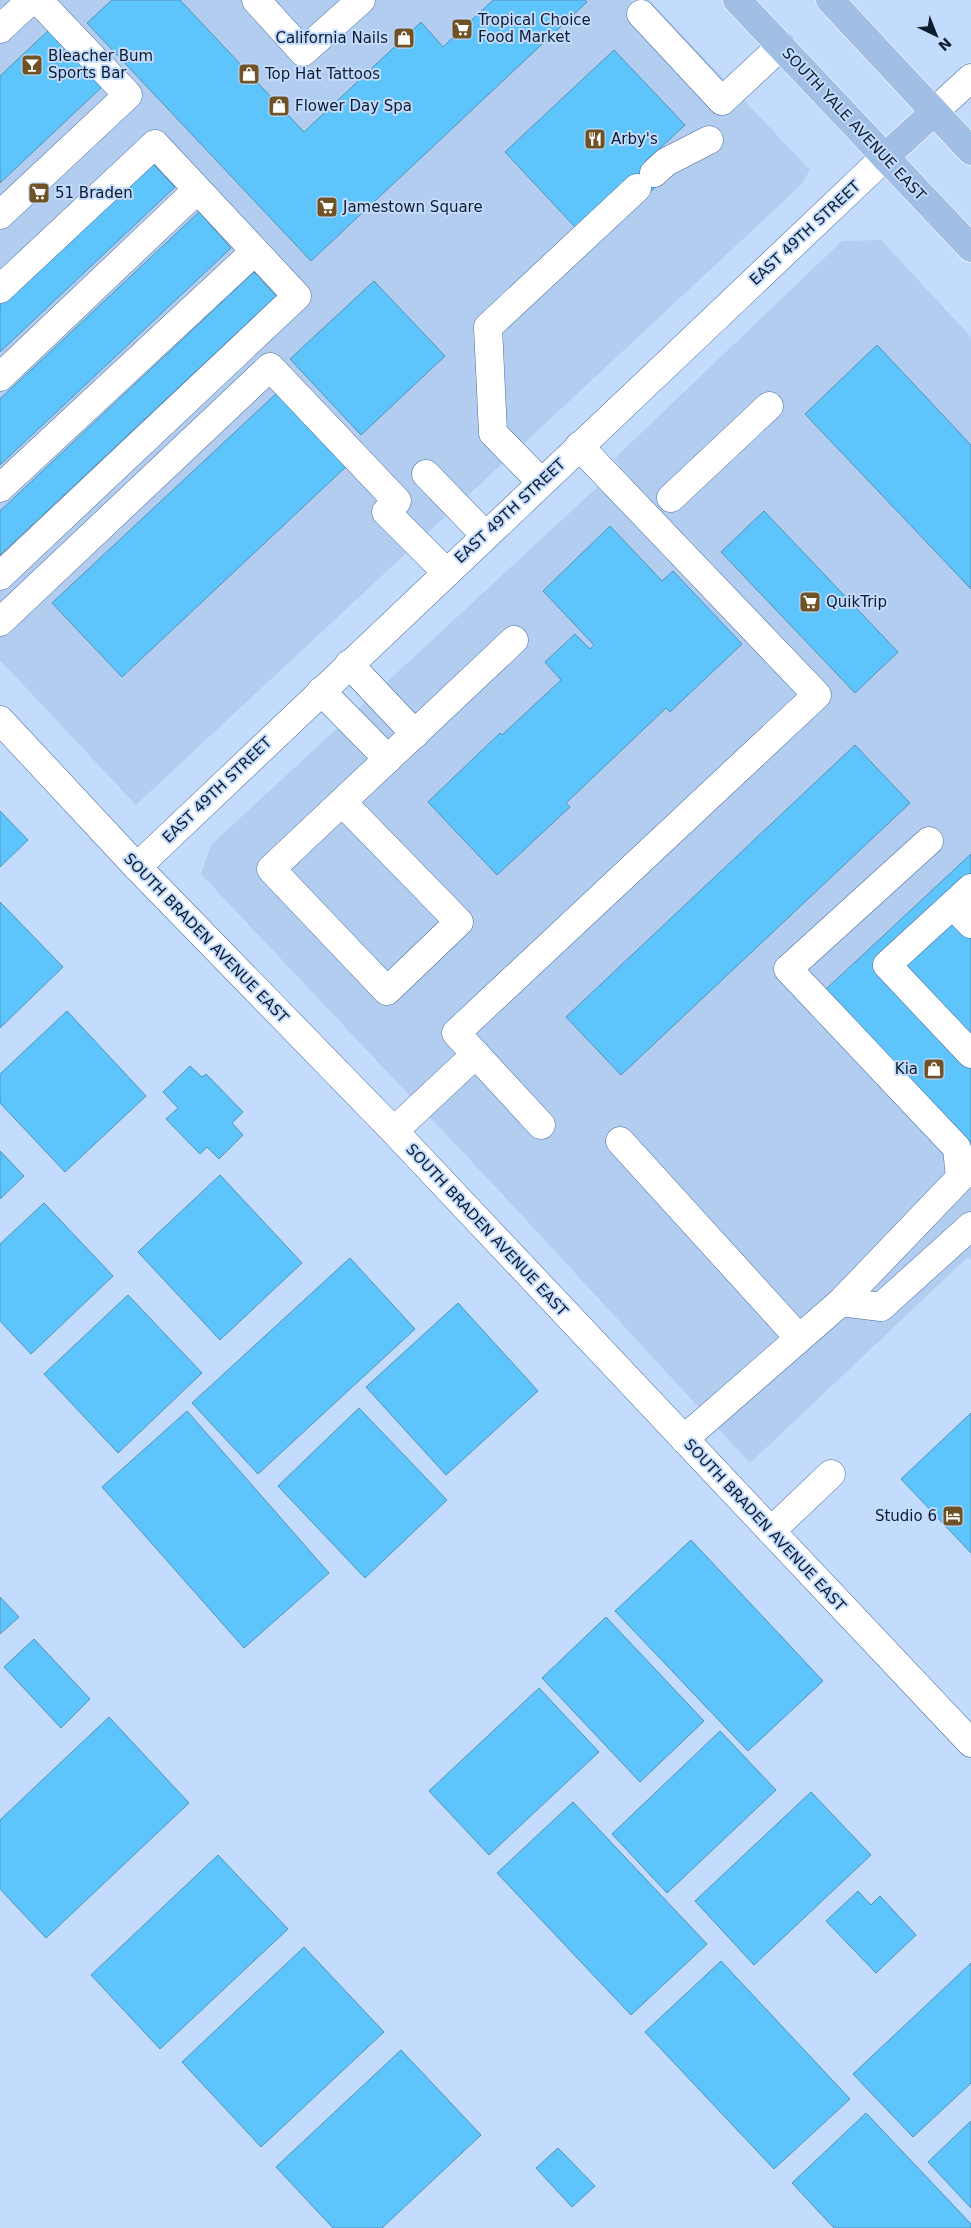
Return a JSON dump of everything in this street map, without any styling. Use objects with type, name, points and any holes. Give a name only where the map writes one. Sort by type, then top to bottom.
[{"type":"main road","name":"SOUTH YALE AVENUE EAST","points":[[737,0],[971,248]]},
{"type":"main road","points":[[830,0],[971,150]]},
{"type":"main road","points":[[885,157],[934,112]]},
{"type":"street","points":[[256,0],[303,52],[361,0]]},
{"type":"street","points":[[0,215],[128,95],[18,8]]},
{"type":"street","points":[[641,14],[722,101],[781,46]]},
{"type":"street","points":[[934,112],[971,78]]},
{"type":"street","points":[[541,482],[493,433],[488,327],[666,162],[709,140]]},
{"type":"street","points":[[0,289],[154,144],[297,296],[0,576]]},
{"type":"street","name":"EAST 49TH STREET","points":[[137,866],[885,157]]},
{"type":"street","points":[[0,377],[197,190]]},
{"type":"street","points":[[0,488],[255,251]]},
{"type":"street","points":[[0,622],[270,367],[446,572]]},
{"type":"street","points":[[671,498],[769,406]]},
{"type":"street","points":[[541,1124],[456,1033],[817,695],[579,446]]},
{"type":"street","points":[[426,474],[485,535]]},
{"type":"street","points":[[342,802],[460,922],[387,990],[271,869],[342,802],[415,734],[514,640]]},
{"type":"street","points":[[349,664],[415,734]]},
{"type":"street","points":[[321,691],[388,759]]},
{"type":"street","name":"SOUTH BRADEN AVENUE EAST","points":[[0,720],[137,866],[394,1131],[971,1743]]},
{"type":"street","points":[[684,1439],[841,1302],[960,1178],[957,1148],[788,969],[928,841]]},
{"type":"street","points":[[965,906],[887,966],[971,1054]]},
{"type":"street","points":[[394,1131],[476,1054]]},
{"type":"street","points":[[620,1141],[798,1338]]},
{"type":"street","points":[[841,1302],[881,1307],[971,1226]]},
{"type":"street","points":[[771,1531],[830,1474]]},
{"type":"shaded area","points":[[0,0],[630,0],[634,4],[638,0],[649,0],[810,170],[801,185],[136,805],[0,660]]},
{"type":"shaded area","points":[[881,240],[971,337],[971,1260],[968,1257],[750,1463],[505,1197],[201,874],[211,845],[620,466],[614,459],[842,241]]},
{"type":"building","points":[[112,0],[180,0],[304,132],[421,22],[443,47],[493,0],[585,0],[587,2],[311,261],[87,23]]},
{"type":"building","points":[[51,28],[104,85],[0,183],[0,76]]},
{"type":"building","name":"Arby's","points":[[614,50],[685,125],[644,163],[662,181],[645,197],[575,227],[505,152]]},
{"type":"building","points":[[152,163],[175,187],[0,352],[0,305]]},
{"type":"building","points":[[199,212],[231,248],[0,465],[0,399]]},
{"type":"building","points":[[254,272],[276,296],[0,555],[0,511]]},
{"type":"building","points":[[374,281],[445,356],[361,435],[290,359]]},
{"type":"building","points":[[877,345],[971,445],[971,589],[805,414]]},
{"type":"building","points":[[281,389],[350,463],[122,677],[52,603]]},
{"type":"building","name":"QuikTrip","points":[[764,511],[898,652],[855,693],[721,552]]},
{"type":"building","points":[[610,526],[662,581],[673,571],[742,644],[670,712],[666,708],[566,803],[570,807],[497,875],[428,802],[500,733],[502,735],[561,680],[545,662],[575,634],[590,649],[594,645],[543,591]]},
{"type":"building","points":[[855,745],[910,803],[621,1075],[566,1017]]},
{"type":"building","points":[[0,811],[28,840],[0,867]]},
{"type":"building","name":"Kia","points":[[971,854],[971,1147],[825,990]]},
{"type":"building","points":[[0,902],[63,967],[0,1028]]},
{"type":"building","points":[[67,1011],[146,1096],[65,1172],[0,1103],[0,1074]]},
{"type":"building","points":[[190,1066],[202,1077],[206,1074],[243,1112],[232,1123],[243,1135],[219,1159],[207,1147],[200,1154],[166,1119],[178,1108],[163,1092]]},
{"type":"building","points":[[0,1151],[24,1176],[0,1199]]},
{"type":"building","points":[[220,1175],[302,1263],[220,1340],[138,1252]]},
{"type":"building","points":[[44,1203],[113,1276],[31,1354],[0,1321],[0,1244]]},
{"type":"building","points":[[350,1258],[415,1329],[258,1474],[192,1403]]},
{"type":"building","points":[[128,1295],[202,1373],[118,1453],[44,1374]]},
{"type":"building","points":[[458,1303],[538,1391],[446,1475],[366,1387]]},
{"type":"building","points":[[359,1408],[447,1500],[365,1578],[278,1486]]},
{"type":"building","points":[[187,1411],[329,1573],[244,1648],[102,1487]]},
{"type":"building","name":"Studio 6","points":[[971,1413],[971,1553],[901,1479]]},
{"type":"building","points":[[691,1540],[823,1681],[748,1751],[615,1611]]},
{"type":"building","points":[[0,1597],[19,1617],[0,1634]]},
{"type":"building","points":[[606,1617],[704,1721],[640,1782],[542,1678]]},
{"type":"building","points":[[34,1639],[90,1699],[61,1728],[4,1667]]},
{"type":"building","points":[[539,1688],[599,1752],[489,1855],[429,1791]]},
{"type":"building","points":[[109,1717],[189,1803],[46,1938],[0,1889],[0,1820]]},
{"type":"building","points":[[720,1731],[776,1790],[667,1893],[612,1834]]},
{"type":"building","points":[[811,1792],[871,1855],[754,1965],[695,1901]]},
{"type":"building","points":[[573,1802],[707,1944],[631,2015],[497,1873]]},
{"type":"building","points":[[218,1855],[288,1929],[160,2049],[91,1975]]},
{"type":"building","points":[[858,1891],[871,1905],[880,1896],[916,1935],[876,1973],[826,1921]]},
{"type":"building","points":[[304,1947],[384,2032],[261,2147],[182,2062]]},
{"type":"building","points":[[721,1961],[850,2099],[774,2169],[645,2032]]},
{"type":"building","points":[[971,1963],[971,2083],[913,2137],[853,2074]]},
{"type":"building","points":[[401,2050],[481,2135],[382,2228],[333,2228],[276,2167]]},
{"type":"building","points":[[866,2113],[971,2224],[971,2228],[834,2228],[792,2183]]},
{"type":"building","points":[[971,2121],[971,2208],[928,2162]]},
{"type":"building","points":[[558,2148],[595,2186],[572,2207],[536,2168]]},
{"type":"place","name":"Tropical Choice Food Market","points":[[462,29]]},
{"type":"place","name":"California Nails","points":[[404,38]]},
{"type":"place","name":"Bleacher Bum Sports Bar","points":[[32,65]]},
{"type":"place","name":"Top Hat Tattoos","points":[[249,74]]},
{"type":"place","name":"Flower Day Spa","points":[[279,106]]},
{"type":"place","name":"Arby's","points":[[595,139]]},
{"type":"place","name":"51 Braden","points":[[39,193]]},
{"type":"place","name":"Jamestown Square","points":[[327,207]]},
{"type":"place","name":"QuikTrip","points":[[810,602]]},
{"type":"place","name":"Kia","points":[[934,1069]]},
{"type":"place","name":"Studio 6","points":[[953,1516]]}]
